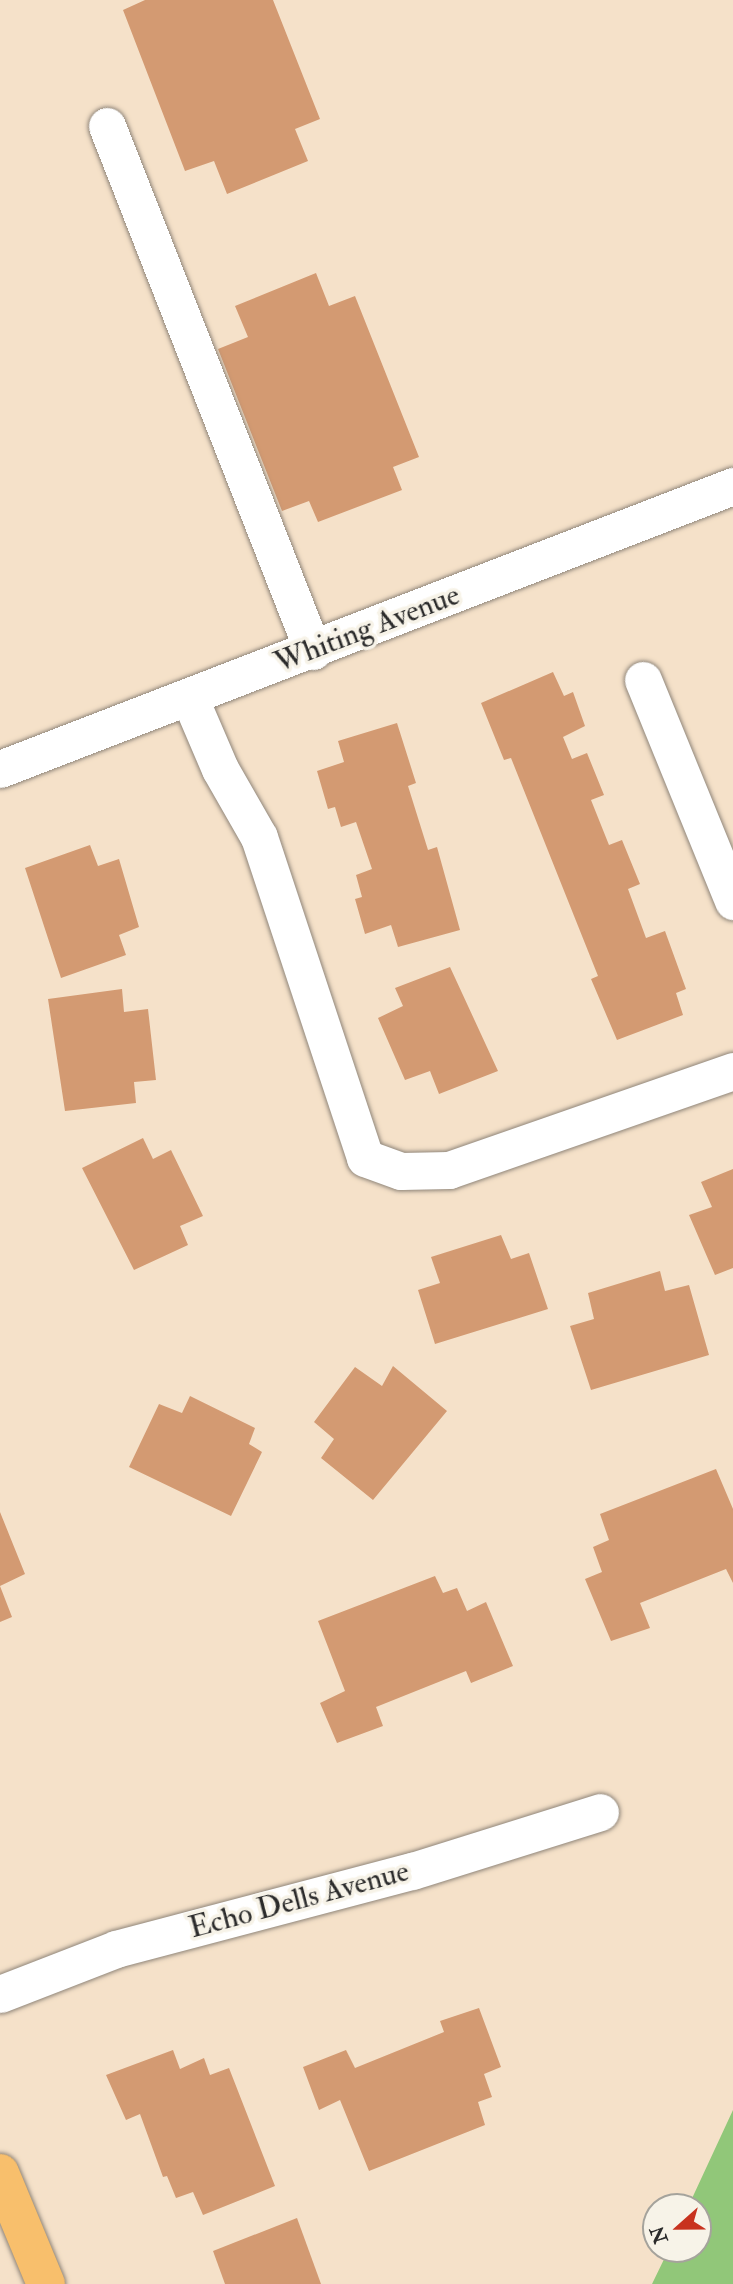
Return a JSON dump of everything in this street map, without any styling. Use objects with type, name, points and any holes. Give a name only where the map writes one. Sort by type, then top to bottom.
[{"type":"main road","points":[[0,2173],[46,2284]]},
{"type":"street","points":[[107,127],[313,650]]},
{"type":"street","name":"Whiting Avenue","points":[[0,769],[190,699],[733,486]]},
{"type":"street","points":[[643,680],[733,901]]},
{"type":"street","points":[[190,699],[220,769],[259,837],[365,1158],[401,1171],[449,1170],[733,1071]]},
{"type":"street","name":"Echo Dells Avenue","points":[[0,1994],[116,1949],[412,1871],[600,1812]]},
{"type":"green space","points":[[733,2110],[733,2284],[652,2284],[662,2263],[712,2263],[712,2193],[694,2193]]},
{"type":"building","points":[[145,0],[273,0],[320,119],[295,129],[308,161],[227,194],[214,161],[185,171],[123,10]]},
{"type":"building","points":[[316,273],[329,306],[355,296],[419,457],[393,467],[402,490],[318,522],[309,501],[282,511],[218,349],[248,337],[235,306]]},
{"type":"building","points":[[553,672],[564,696],[573,692],[585,726],[563,737],[572,759],[587,753],[604,795],[591,800],[609,845],[622,840],[640,884],[628,889],[646,938],[665,931],[686,989],[676,993],[683,1015],[617,1040],[591,979],[598,976],[511,758],[504,760],[481,703]]},
{"type":"building","points":[[397,723],[416,783],[408,786],[428,850],[437,847],[460,930],[398,947],[391,925],[365,934],[355,899],[362,897],[356,875],[372,869],[356,822],[341,827],[335,807],[328,809],[317,771],[344,762],[338,741]]},
{"type":"building","points":[[90,845],[98,866],[119,859],[139,927],[119,935],[126,955],[61,978],[25,868]]},
{"type":"building","points":[[450,967],[498,1071],[439,1094],[430,1071],[405,1080],[378,1018],[403,1006],[395,988]]},
{"type":"building","points":[[122,989],[124,1012],[148,1009],[156,1080],[134,1082],[136,1103],[65,1111],[48,999]]},
{"type":"building","points":[[143,1138],[153,1159],[171,1150],[203,1216],[180,1226],[188,1245],[134,1270],[82,1168]]},
{"type":"building","points":[[733,1169],[733,1268],[715,1275],[689,1215],[712,1207],[701,1182]]},
{"type":"building","points":[[501,1235],[511,1259],[529,1253],[548,1309],[435,1344],[418,1290],[440,1283],[431,1257]]},
{"type":"building","points":[[660,1271],[665,1291],[689,1285],[709,1355],[591,1390],[570,1326],[594,1319],[588,1293]]},
{"type":"building","points":[[393,1366],[447,1411],[373,1500],[321,1458],[334,1439],[314,1422],[355,1367],[382,1386]]},
{"type":"building","points":[[190,1396],[255,1428],[249,1444],[262,1452],[231,1516],[129,1467],[159,1404],[182,1413]]},
{"type":"building","points":[[716,1469],[733,1509],[733,1583],[726,1569],[640,1603],[650,1628],[611,1641],[585,1579],[602,1572],[593,1547],[609,1540],[600,1514]]},
{"type":"building","points":[[0,1512],[25,1574],[0,1586]]},
{"type":"building","points":[[435,1576],[443,1593],[457,1588],[467,1611],[486,1602],[513,1666],[471,1683],[466,1671],[376,1707],[383,1726],[337,1743],[320,1703],[345,1691],[318,1621]]},
{"type":"building","points":[[0,1586],[12,1617],[0,1622]]},
{"type":"building","points":[[479,2008],[501,2067],[484,2074],[492,2097],[478,2102],[485,2125],[369,2171],[340,2100],[319,2110],[303,2067],[346,2050],[355,2068],[444,2032],[440,2021]]},
{"type":"building","points":[[173,2050],[180,2069],[204,2058],[210,2075],[229,2068],[275,2186],[203,2215],[193,2192],[176,2198],[167,2176],[163,2177],[140,2114],[126,2120],[106,2075]]},
{"type":"building","points":[[297,2218],[321,2284],[225,2284],[213,2251]]}]
